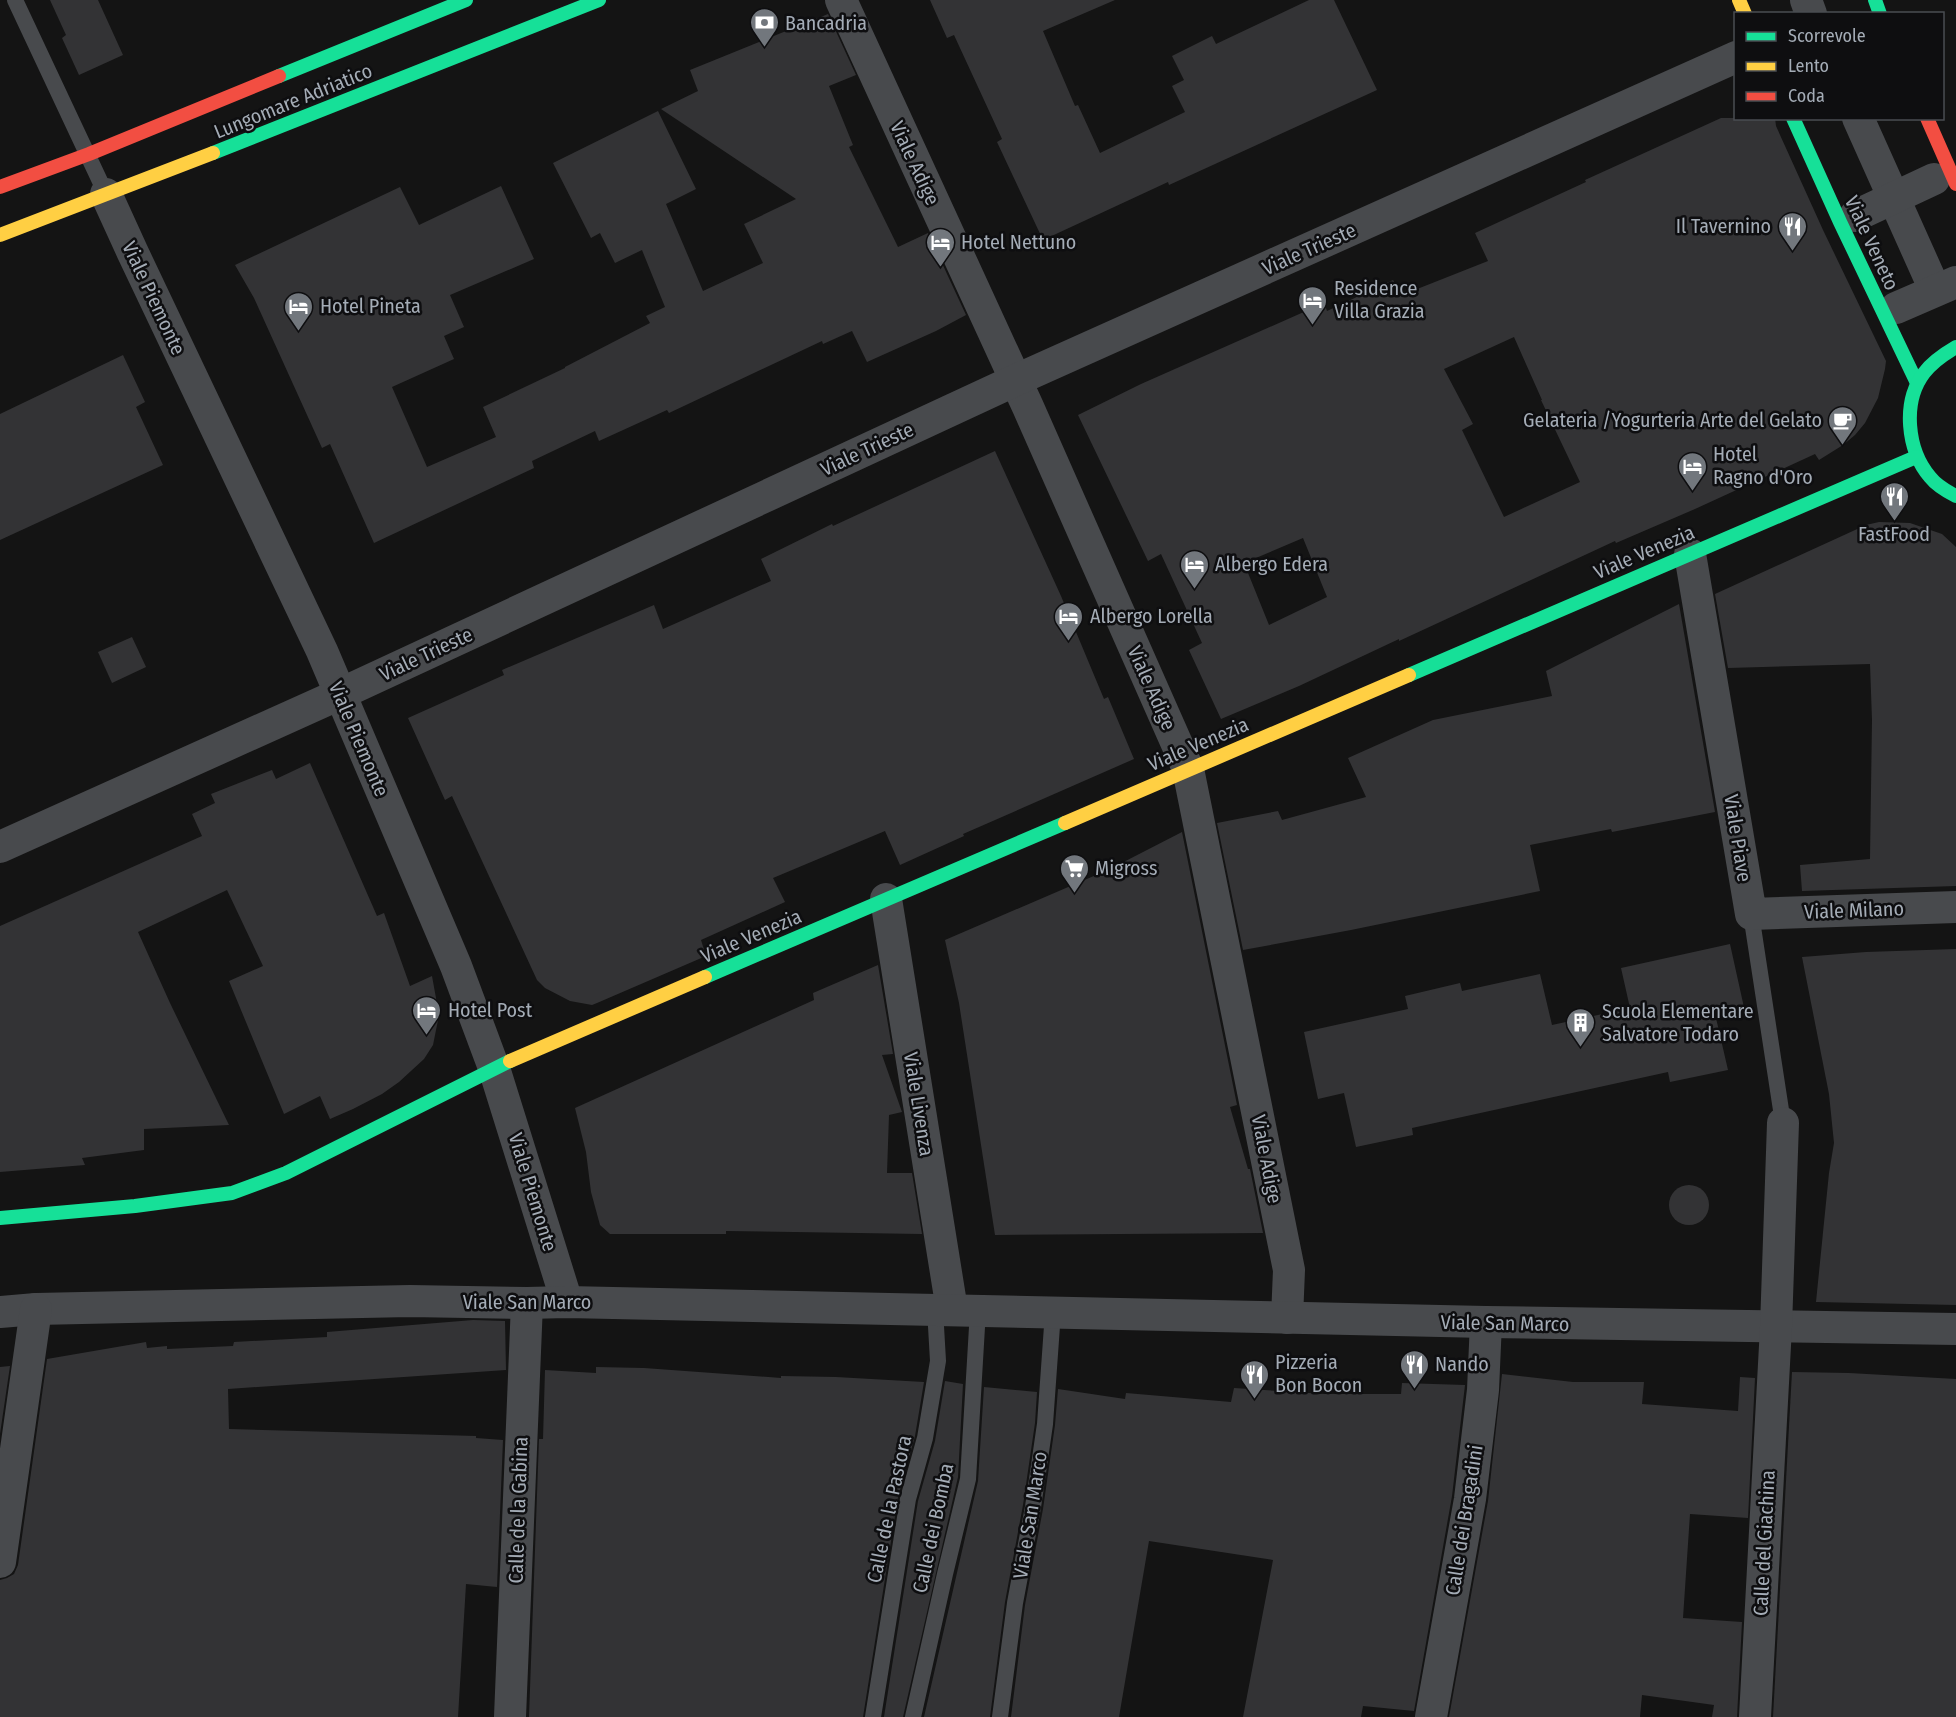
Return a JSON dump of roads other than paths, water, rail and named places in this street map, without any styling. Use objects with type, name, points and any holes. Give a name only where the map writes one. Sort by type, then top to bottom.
[{"type":"street","name":"Lungomare Adriatico","points":[[0,188],[466,0]]},
{"type":"street","name":"Lungomare Adriatico","points":[[0,235],[599,0]]},
{"type":"street","name":"Viale Adige","points":[[841,0],[1016,380],[1188,769],[1289,1270],[1287,1318]]},
{"type":"street","name":"Viale Trieste","points":[[0,847],[340,694],[1016,380],[1734,58]]},
{"type":"street","name":"Viale Veneto","points":[[1794,120],[1917,383]]},
{"type":"street","points":[[1859,120],[1894,197],[1946,286],[1896,308]]},
{"type":"street","points":[[1855,216],[1894,197],[1945,182],[1928,120]]},
{"type":"street","name":"Viale Piemonte","points":[[106,194],[309,624],[456,966],[494,1068],[567,1302]]},
{"type":"street","points":[[1956,347],[1937,357],[1917,383],[1909,407],[1910,431],[1916,457],[1931,478],[1956,496]]},
{"type":"street","name":"Viale Venezia","points":[[494,1068],[1916,457]]},
{"type":"street","name":"Viale Piave","points":[[1690,554],[1751,914]]},
{"type":"street","name":"Viale Livenza","points":[[886,899],[955,1310]]},
{"type":"street","name":"Viale Milano","points":[[1751,914],[1956,907]]},
{"type":"street","points":[[0,1218],[135,1206],[232,1193],[286,1173],[494,1068]]},
{"type":"street","name":"Calle del Giachina","points":[[1755,1717],[1773,1368],[1778,1328],[1783,1123]]},
{"type":"street","name":"Viale San Marco","points":[[0,1312],[36,1309],[410,1301],[527,1304],[567,1302],[1486,1323],[1956,1329]]},
{"type":"street","name":"Calle de la Gabina","points":[[510,1717],[527,1304]]},
{"type":"street","points":[[0,1562],[36,1309]]},
{"type":"street","name":"Calle dei Bragadini","points":[[1431,1717],[1470,1500],[1483,1390],[1486,1323]]},
{"type":"lane","points":[[15,0],[106,194]]},
{"type":"lane","name":"Viale Piave","points":[[1751,914],[1783,1123]]},
{"type":"lane","name":"Calle de la Pastora","points":[[873,1717],[908,1499],[925,1438],[938,1361],[955,1310]]},
{"type":"lane","name":"Calle dei Bomba","points":[[914,1717],[942,1585],[968,1479],[955,1310]]},
{"type":"lane","name":"Viale San Marco","points":[[1000,1717],[1015,1603],[1034,1507],[1045,1424],[1053,1312]]},
{"type":"place","name":"Bancadria","points":[[764,48]]},
{"type":"place","name":"Il Tavernino","points":[[1792,252]]},
{"type":"place","name":"Hotel Nettuno","points":[[940,268]]},
{"type":"place","name":"Residence Villa Grazia","points":[[1313,326]]},
{"type":"place","name":"Hotel Pineta","points":[[299,332]]},
{"type":"place","name":"Gelateria /Yogurteria Arte del Gelato","points":[[1843,446]]},
{"type":"place","name":"Hotel Ragno d'Oro","points":[[1692,492]]},
{"type":"place","name":"FastFood","points":[[1894,522]]},
{"type":"place","name":"Albergo Edera","points":[[1194,590]]},
{"type":"place","name":"Albergo Lorella","points":[[1069,642]]},
{"type":"place","name":"Migross","points":[[1074,894]]},
{"type":"place","name":"Hotel Post","points":[[427,1036]]},
{"type":"place","name":"Scuola Elementare Salvatore Todaro","points":[[1581,1048]]},
{"type":"place","name":"Nando","points":[[1414,1390]]},
{"type":"place","name":"Pizzeria Bon Bocon","points":[[1254,1400]]}]
